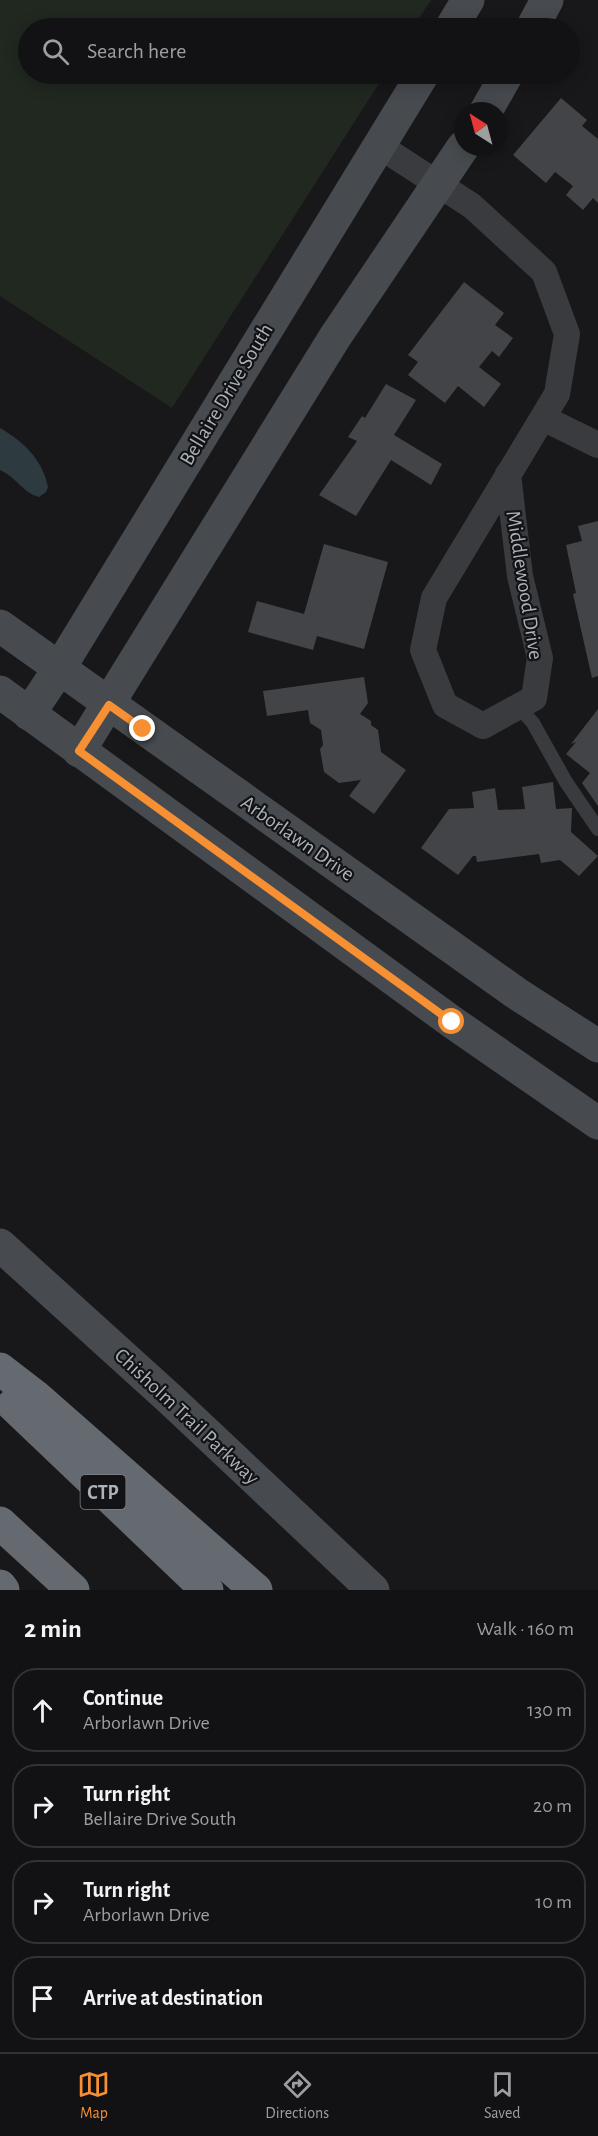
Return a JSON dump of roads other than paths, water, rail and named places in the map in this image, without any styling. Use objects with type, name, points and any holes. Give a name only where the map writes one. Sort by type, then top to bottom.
[{"type":"highway","points":[[0,1369],[35,1396],[256,1590]]},
{"type":"highway","name":"CTP","points":[[0,1393],[207,1590]]},
{"type":"highway","points":[[0,1522],[73,1590]]},
{"type":"highway","points":[[0,1586],[3,1590]]},
{"type":"main road","points":[[457,18],[468,0]]},
{"type":"main road","points":[[538,18],[548,0]]},
{"type":"main road","name":"Bellaire Drive South","points":[[29,714],[59,669],[417,84]]},
{"type":"main road","points":[[491,102],[501,84]]},
{"type":"main road","points":[[79,751],[335,337],[458,156]]},
{"type":"main road","name":"Arborlawn Drive","points":[[0,626],[516,993],[598,1046]]},
{"type":"main road","points":[[0,692],[452,1022],[598,1123]]},
{"type":"main road","name":"Chisholm Trail Parkway","points":[[0,1245],[170,1399],[373,1590]]},
{"type":"street","name":"Middlewood Drive","points":[[378,145],[472,206],[544,272],[567,334],[557,394],[508,474],[434,598],[423,650],[445,705],[483,726],[534,698],[540,658],[520,576],[508,474]]},
{"type":"street","points":[[543,418],[598,445]]},
{"type":"lane","points":[[519,707],[533,723],[566,782],[598,829]]}]
